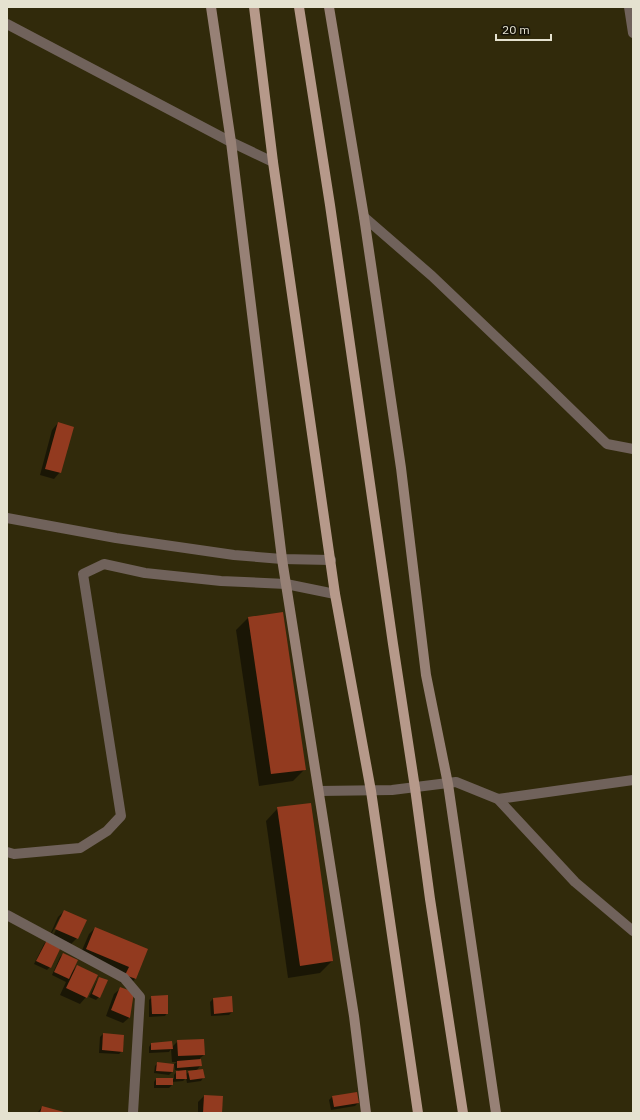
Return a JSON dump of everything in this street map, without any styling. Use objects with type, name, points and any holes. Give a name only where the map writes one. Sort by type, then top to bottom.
[{"type":"main road","points":[[254,7],[273,162],[335,594],[371,791],[418,1113]]},
{"type":"main road","points":[[299,7],[330,205],[430,899],[463,1113]]},
{"type":"street","points":[[211,7],[231,142],[282,559],[354,1016],[366,1113]]},
{"type":"street","points":[[329,7],[364,217],[401,468],[426,675],[448,784],[496,1113]]},
{"type":"street","points":[[629,7],[633,33]]},
{"type":"street","points":[[7,24],[231,142],[273,162]]},
{"type":"street","points":[[364,217],[432,276],[606,444],[633,449]]},
{"type":"street","points":[[7,518],[124,539],[234,555],[282,559],[331,560]]},
{"type":"street","points":[[7,852],[14,854],[80,848],[107,831],[121,816],[83,574],[104,564],[145,573],[221,581],[286,584],[335,594]]},
{"type":"street","points":[[498,800],[633,780]]},
{"type":"street","points":[[319,791],[371,791],[415,788],[456,782],[498,800],[575,882],[632,928]]},
{"type":"street","points":[[7,915],[124,978],[140,997],[133,1113]]},
{"type":"building","points":[[58,422],[74,427],[61,473],[45,469]]},
{"type":"building","points":[[283,612],[306,770],[271,774],[248,617]]},
{"type":"building","points":[[311,803],[333,961],[300,966],[277,807]]},
{"type":"building","points":[[64,910],[87,920],[78,939],[55,929]]},
{"type":"building","points":[[95,927],[148,949],[136,979],[125,975],[129,967],[86,949]]},
{"type":"building","points":[[47,940],[61,947],[51,968],[36,961]]},
{"type":"building","points":[[63,953],[78,960],[69,979],[54,972]]},
{"type":"building","points":[[77,965],[98,975],[87,998],[66,988]]},
{"type":"building","points":[[99,977],[108,980],[100,998],[92,994]]},
{"type":"building","points":[[120,987],[134,992],[130,1018],[111,1010]]},
{"type":"building","points":[[168,995],[168,1014],[152,1014],[151,996]]},
{"type":"building","points":[[232,996],[233,1012],[214,1014],[213,998]]},
{"type":"building","points":[[103,1033],[124,1035],[123,1052],[102,1050]]},
{"type":"building","points":[[204,1039],[205,1055],[178,1056],[177,1040]]},
{"type":"building","points":[[172,1041],[173,1049],[151,1050],[151,1043]]},
{"type":"building","points":[[201,1059],[202,1066],[177,1068],[177,1061]]},
{"type":"building","points":[[157,1062],[174,1064],[173,1072],[156,1071]]},
{"type":"building","points":[[203,1069],[205,1078],[190,1080],[188,1071]]},
{"type":"building","points":[[186,1070],[187,1079],[176,1079],[176,1071]]},
{"type":"building","points":[[156,1078],[173,1078],[173,1085],[156,1085]]},
{"type":"building","points":[[357,1092],[359,1103],[334,1107],[332,1096]]},
{"type":"building","points":[[204,1095],[223,1096],[222,1113],[203,1113]]},
{"type":"building","points":[[42,1106],[64,1112],[64,1113],[40,1113]]}]
